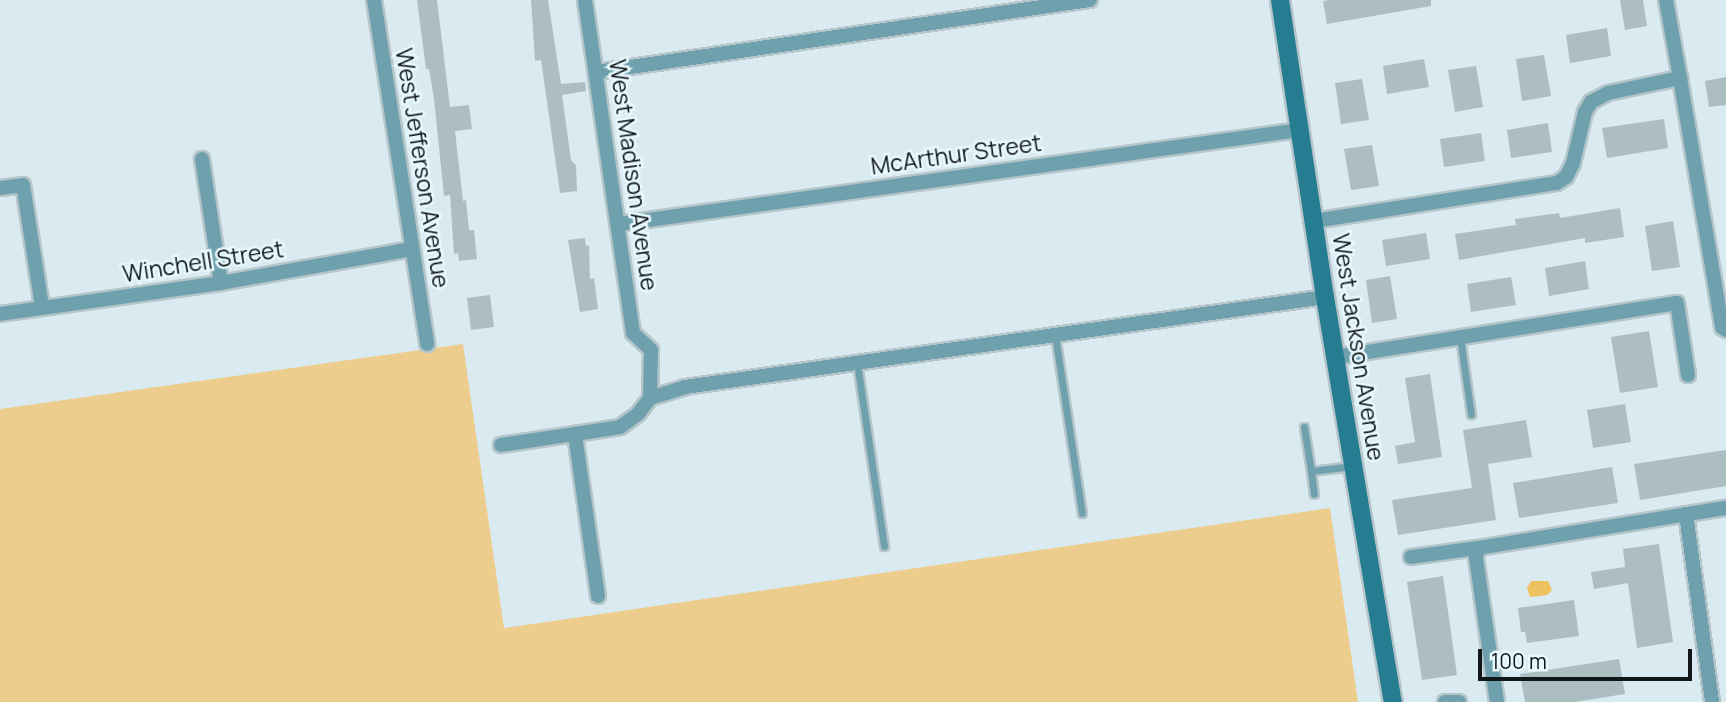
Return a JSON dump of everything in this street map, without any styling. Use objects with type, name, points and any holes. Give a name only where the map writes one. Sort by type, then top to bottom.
[{"type":"street","name":"West Jefferson Avenue","points":[[374,0],[427,344]]},
{"type":"street","name":"West Madison Avenue","points":[[585,0],[633,333],[651,349],[650,398]]},
{"type":"street","points":[[596,72],[1090,0]]},
{"type":"street","name":"West Jackson Avenue","points":[[1280,0],[1325,297],[1393,702]]},
{"type":"street","points":[[1666,0],[1722,327],[1726,330]]},
{"type":"street","points":[[1314,221],[1557,183],[1566,177],[1573,163],[1585,112],[1591,102],[1608,93],[1680,78]]},
{"type":"street","name":"McArthur Street","points":[[619,224],[1299,130]]},
{"type":"street","points":[[202,159],[221,283]]},
{"type":"street","points":[[0,188],[23,184],[42,307]]},
{"type":"street","name":"Winchell Street","points":[[0,314],[221,283],[412,249]]},
{"type":"street","points":[[501,445],[620,427],[638,414],[650,398],[685,387],[1325,297]]},
{"type":"street","points":[[1336,357],[1677,303],[1688,374]]},
{"type":"street","points":[[575,434],[598,596]]},
{"type":"street","points":[[1411,556],[1478,548],[1726,508]]},
{"type":"street","points":[[1686,514],[1712,702]]},
{"type":"street","points":[[1478,548],[1476,558],[1497,702]]},
{"type":"street","points":[[1445,702],[1459,702]]},
{"type":"lane","points":[[1055,334],[1082,513]]},
{"type":"lane","points":[[1460,337],[1471,414]]},
{"type":"lane","points":[[857,362],[884,546]]},
{"type":"lane","points":[[1304,427],[1314,494]]},
{"type":"lane","points":[[1311,471],[1354,466]]},
{"type":"shaded area","points":[[463,344],[504,628],[1330,508],[1358,702],[0,702],[0,409]]},
{"type":"shaded area","points":[[1531,581],[1548,581],[1552,590],[1547,595],[1530,597],[1527,588]]},
{"type":"building","points":[[417,0],[437,0],[450,107],[469,105],[472,129],[455,131],[463,201],[466,200],[469,230],[474,230],[477,259],[459,261],[458,253],[454,254],[450,195],[444,196],[434,99],[429,69],[426,69]]},
{"type":"building","points":[[531,0],[548,0],[561,84],[585,82],[586,91],[562,95],[571,160],[576,165],[577,191],[560,193],[541,60],[535,61]]},
{"type":"building","points":[[1431,0],[1431,6],[1327,24],[1323,1]]},
{"type":"building","points":[[1620,0],[1643,0],[1647,26],[1625,30]]},
{"type":"building","points":[[1607,28],[1611,56],[1570,63],[1566,35]]},
{"type":"building","points":[[1544,55],[1551,96],[1522,101],[1516,59]]},
{"type":"building","points":[[1424,59],[1429,87],[1387,94],[1383,66]]},
{"type":"building","points":[[1476,66],[1483,107],[1455,112],[1448,70]]},
{"type":"building","points":[[1726,77],[1726,105],[1709,107],[1705,81]]},
{"type":"building","points":[[1362,79],[1369,120],[1341,124],[1335,83]]},
{"type":"building","points":[[1664,119],[1668,148],[1607,158],[1602,128]]},
{"type":"building","points":[[1548,123],[1552,152],[1511,158],[1507,130]]},
{"type":"building","points":[[1481,133],[1485,161],[1444,167],[1440,139]]},
{"type":"building","points":[[1372,145],[1379,186],[1351,190],[1344,149]]},
{"type":"building","points":[[1620,208],[1624,237],[1585,243],[1585,238],[1459,260],[1455,234],[1516,225],[1515,219],[1559,213],[1560,218]]},
{"type":"building","points":[[1673,221],[1680,267],[1652,271],[1645,226]]},
{"type":"building","points":[[1426,233],[1430,259],[1386,266],[1382,240]]},
{"type":"building","points":[[585,238],[586,246],[589,245],[590,279],[594,278],[598,309],[580,312],[568,240]]},
{"type":"building","points":[[1585,261],[1589,289],[1549,296],[1545,268]]},
{"type":"building","points":[[1390,276],[1397,319],[1372,323],[1366,280]]},
{"type":"building","points":[[1511,277],[1516,305],[1471,312],[1467,284]]},
{"type":"building","points":[[490,295],[494,327],[471,330],[467,298]]},
{"type":"building","points":[[1649,331],[1658,387],[1620,393],[1611,337]]},
{"type":"building","points":[[1430,374],[1442,457],[1398,464],[1395,446],[1415,442],[1405,378]]},
{"type":"building","points":[[1625,404],[1631,442],[1593,448],[1587,410]]},
{"type":"building","points":[[1526,420],[1532,457],[1488,464],[1496,520],[1398,535],[1392,500],[1472,488],[1463,430]]},
{"type":"building","points":[[1726,450],[1726,486],[1640,500],[1634,464]]},
{"type":"building","points":[[1612,467],[1618,503],[1519,518],[1513,483]]},
{"type":"building","points":[[1659,544],[1673,642],[1637,648],[1628,583],[1594,589],[1591,572],[1625,567],[1623,549]]},
{"type":"building","points":[[1443,576],[1457,675],[1422,680],[1407,582]]},
{"type":"building","points":[[1574,600],[1579,636],[1527,643],[1525,632],[1521,632],[1518,608]]},
{"type":"building","points":[[1619,659],[1625,694],[1575,702],[1525,702],[1520,674]]}]
